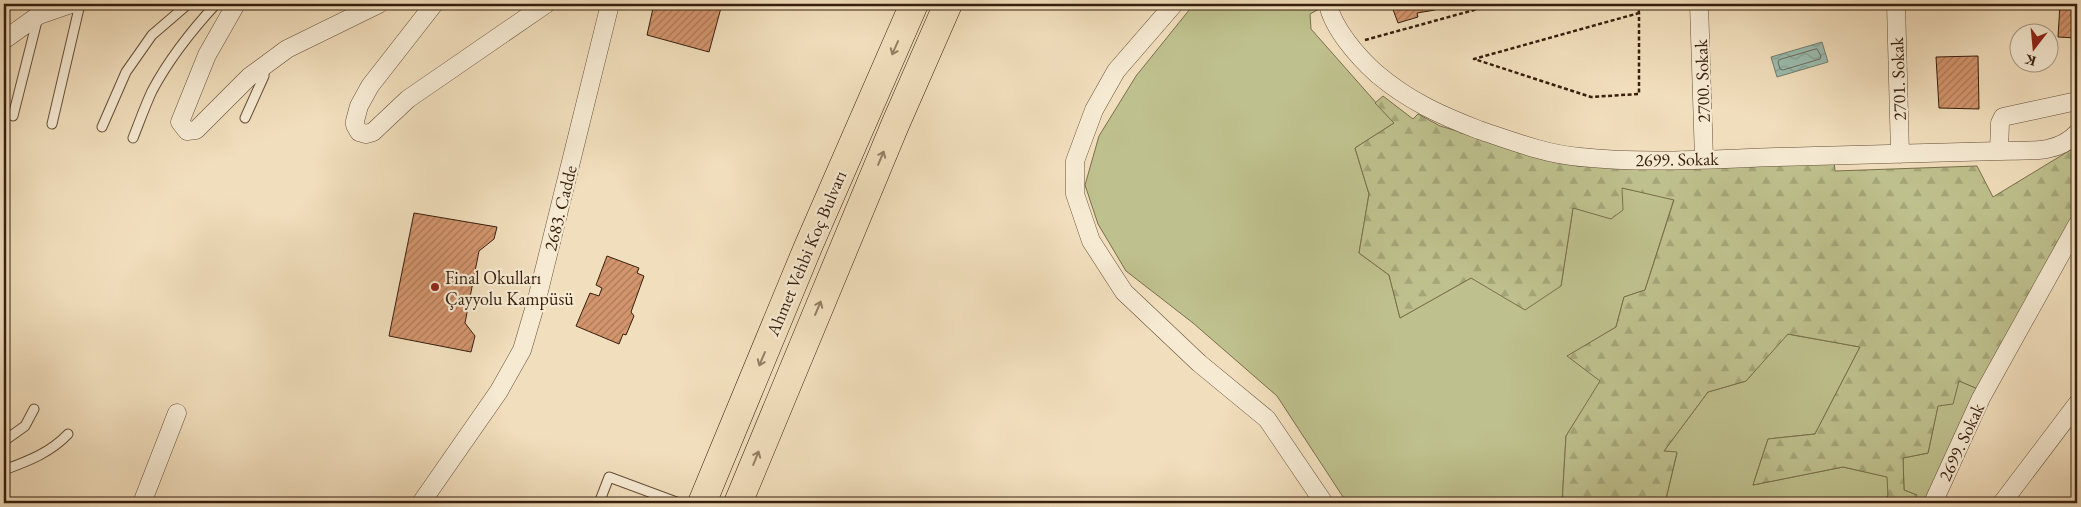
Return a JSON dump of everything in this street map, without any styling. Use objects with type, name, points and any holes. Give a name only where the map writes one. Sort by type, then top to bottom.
[{"type":"main road","name":"Ahmet Vehbi Koç Bulvarı","points":[[702,503],[808,247],[914,4]]},
{"type":"main road","name":"Ahmet Vehbi Koç Bulvarı","points":[[738,503],[887,143],[948,4]]},
{"type":"street","points":[[4,40],[39,15],[71,4]]},
{"type":"street","points":[[236,4],[203,63],[181,119],[184,129],[190,132],[196,130],[249,78],[287,49],[379,4]]},
{"type":"street","points":[[434,4],[364,95],[355,121],[359,132],[366,134],[373,132],[408,99],[546,4]]},
{"type":"street","name":"2683. Cadde","points":[[422,502],[499,391],[522,350],[537,299],[610,4]]},
{"type":"street","name":"2699. Sokak","points":[[1328,4],[1337,25],[1349,44],[1364,62],[1384,80],[1426,109],[1517,143],[1548,152],[1580,157],[1704,159],[1999,152],[2051,149],[2064,145],[2077,133]]},
{"type":"street","name":"2700. Sokak","points":[[1699,4],[1704,159]]},
{"type":"street","name":"2701. Sokak","points":[[1896,4],[1900,154]]},
{"type":"street","points":[[1164,8],[1116,71],[1094,110],[1075,161],[1076,194],[1091,242],[1124,292],[1199,362],[1267,419],[1324,503]]},
{"type":"street","points":[[1999,152],[2000,123],[2003,117],[2077,102]]},
{"type":"street","name":"2699. Sokak","points":[[1933,503],[1982,398],[2077,225]]},
{"type":"street","points":[[2002,503],[2077,404]]},
{"type":"street","points":[[142,503],[177,414]]},
{"type":"street","points":[[422,502],[441,503]]},
{"type":"lane","points":[[52,124],[80,4]]},
{"type":"lane","points":[[102,126],[126,72],[152,35],[188,4]]},
{"type":"lane","points":[[133,138],[152,92],[169,63],[198,24],[216,4]]},
{"type":"lane","points":[[13,116],[39,15]]},
{"type":"lane","points":[[244,118],[264,76],[264,66]]},
{"type":"lane","points":[[4,441],[25,426],[34,409]]},
{"type":"lane","points":[[4,470],[31,460],[55,447],[68,434]]},
{"type":"lane","points":[[599,503],[609,477],[679,503]]},
{"type":"path","points":[[1349,44],[1496,4]]},
{"type":"path","points":[[1638,4],[1639,94],[1592,97],[1474,59],[1638,13]]},
{"type":"green space","points":[[1194,4],[1321,4],[1321,8],[1310,14],[1311,29],[1394,123],[1355,148],[1369,194],[1359,253],[1389,275],[1400,318],[1471,278],[1561,286],[1573,208],[1622,188],[1674,199],[1645,290],[1624,297],[1616,327],[1568,356],[1601,381],[1566,436],[1562,503],[1347,503],[1277,396],[1193,323],[1126,271],[1098,224],[1085,185],[1099,136],[1136,76]]},
{"type":"green space","points":[[1383,96],[1413,119],[1418,114],[1440,126],[1577,166],[1639,168],[1834,159],[1835,171],[1977,166],[1993,197],[2077,146],[2077,214],[1978,389],[1959,381],[1953,404],[1938,406],[1928,453],[1903,458],[1904,490],[1917,495],[1913,503],[1884,503],[1888,495],[1887,477],[1843,467],[1753,485],[1768,439],[1815,434],[1860,347],[1788,334],[1746,381],[1708,392],[1664,451],[1677,452],[1665,503],[1562,503],[1566,436],[1600,381],[1567,356],[1616,327],[1624,297],[1645,290],[1674,200],[1622,188],[1623,210],[1611,219],[1573,208],[1561,286],[1525,310],[1471,278],[1400,318],[1389,275],[1359,253],[1369,194],[1355,148],[1394,123],[1375,103]]},
{"type":"green space","points":[[1787,334],[1860,347],[1815,434],[1768,439],[1753,485],[1843,467],[1888,477],[1888,495],[1884,503],[1665,503],[1677,453],[1664,451],[1708,392],[1746,381]]},
{"type":"green space","points":[[1960,381],[1978,389],[1923,503],[1913,503],[1916,495],[1904,490],[1903,458],[1928,453],[1938,405]]},
{"type":"water","points":[[1822,42],[1828,62],[1777,77],[1771,57]]},
{"type":"building","points":[[654,4],[722,4],[709,52],[647,35]]},
{"type":"building","points":[[1391,4],[1433,4],[1435,10],[1417,13],[1418,17],[1398,23]]},
{"type":"building","points":[[1446,4],[1468,4],[1448,10]]},
{"type":"building","points":[[2060,4],[2077,4],[2077,38],[2058,37]]},
{"type":"building","points":[[1978,56],[1979,109],[1939,108],[1936,57]]},
{"type":"building","name":"Final Okulları Çayyolu Kampüsü","points":[[414,213],[497,227],[494,239],[479,251],[465,323],[475,336],[471,352],[389,336]]},
{"type":"building","points":[[607,256],[639,268],[637,273],[644,276],[631,312],[634,316],[626,335],[623,334],[619,344],[576,326],[590,293],[599,296],[602,288],[596,285]]},
{"type":"place","name":"Final Okulları Çayyolu Kampüsü","points":[[435,287]]}]
